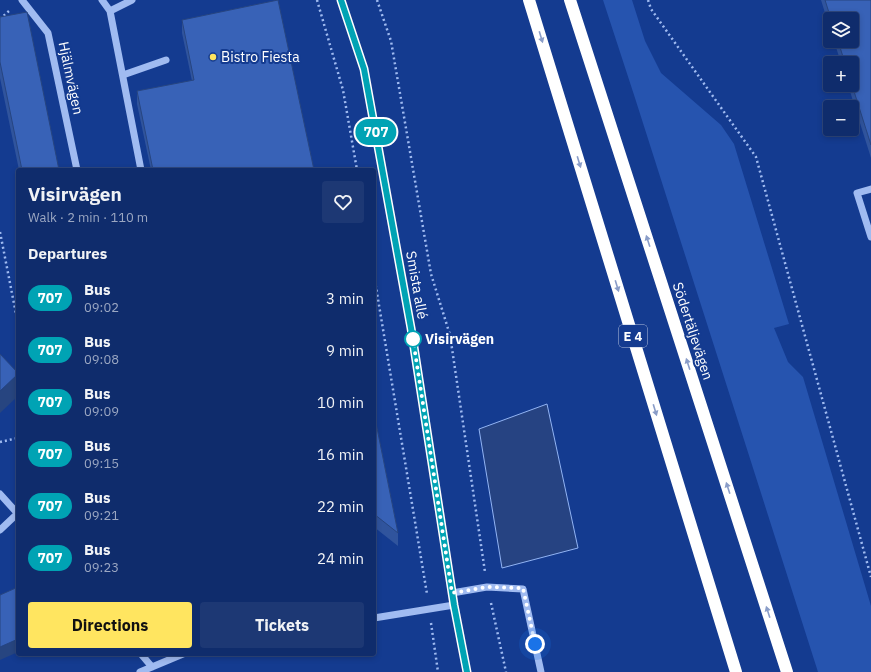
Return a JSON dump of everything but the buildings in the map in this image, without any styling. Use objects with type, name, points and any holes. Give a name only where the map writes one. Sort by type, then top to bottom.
[{"type":"highway","name":"E 4","points":[[529,0],[736,672]]},
{"type":"highway","name":"Södertäljevägen","points":[[570,0],[787,672]]},
{"type":"street","name":"Hjälmvägen","points":[[22,0],[48,33],[77,168]]},
{"type":"street","points":[[102,0],[110,11],[141,168]]},
{"type":"street","points":[[110,11],[132,0]]},
{"type":"street","name":"Smista allé","points":[[341,0],[364,69],[411,328],[452,593],[467,672]]},
{"type":"street","points":[[123,75],[166,60]]},
{"type":"street","points":[[871,189],[857,193],[871,237]]},
{"type":"street","points":[[0,494],[16,511]]},
{"type":"street","points":[[0,530],[16,515]]},
{"type":"street","points":[[452,593],[487,587],[523,588],[541,672]]},
{"type":"street","points":[[376,618],[454,605]]},
{"type":"street","points":[[143,656],[152,667]]},
{"type":"street","points":[[140,672],[176,656]]},
{"type":"path","points":[[317,0],[343,90],[357,168]]},
{"type":"path","points":[[377,0],[391,41],[431,274],[450,335],[487,587],[506,672]]},
{"type":"path","points":[[648,0],[651,9],[756,157],[871,577]]},
{"type":"path","points":[[0,232],[16,314]]},
{"type":"path","points":[[376,287],[429,608],[438,672]]},
{"type":"path","points":[[0,442],[16,438]]},
{"type":"shaded area","points":[[603,0],[632,0],[645,41],[661,73],[721,125],[734,144],[789,324],[774,328],[788,362],[803,377],[871,606],[871,672],[818,672]]},
{"type":"shaded area","points":[[547,404],[578,548],[502,568],[479,429]]},
{"type":"bus line","name":"707","points":[[341,0],[364,69],[411,328],[454,605],[467,672]]},
{"type":"place","name":"Bistro Fiesta","points":[[213,57]]},
{"type":"place","name":"Visirvägen","points":[[413,339]]},
{"type":"route","points":[[413,339],[452,593],[487,587],[523,588],[535,644]]}]
